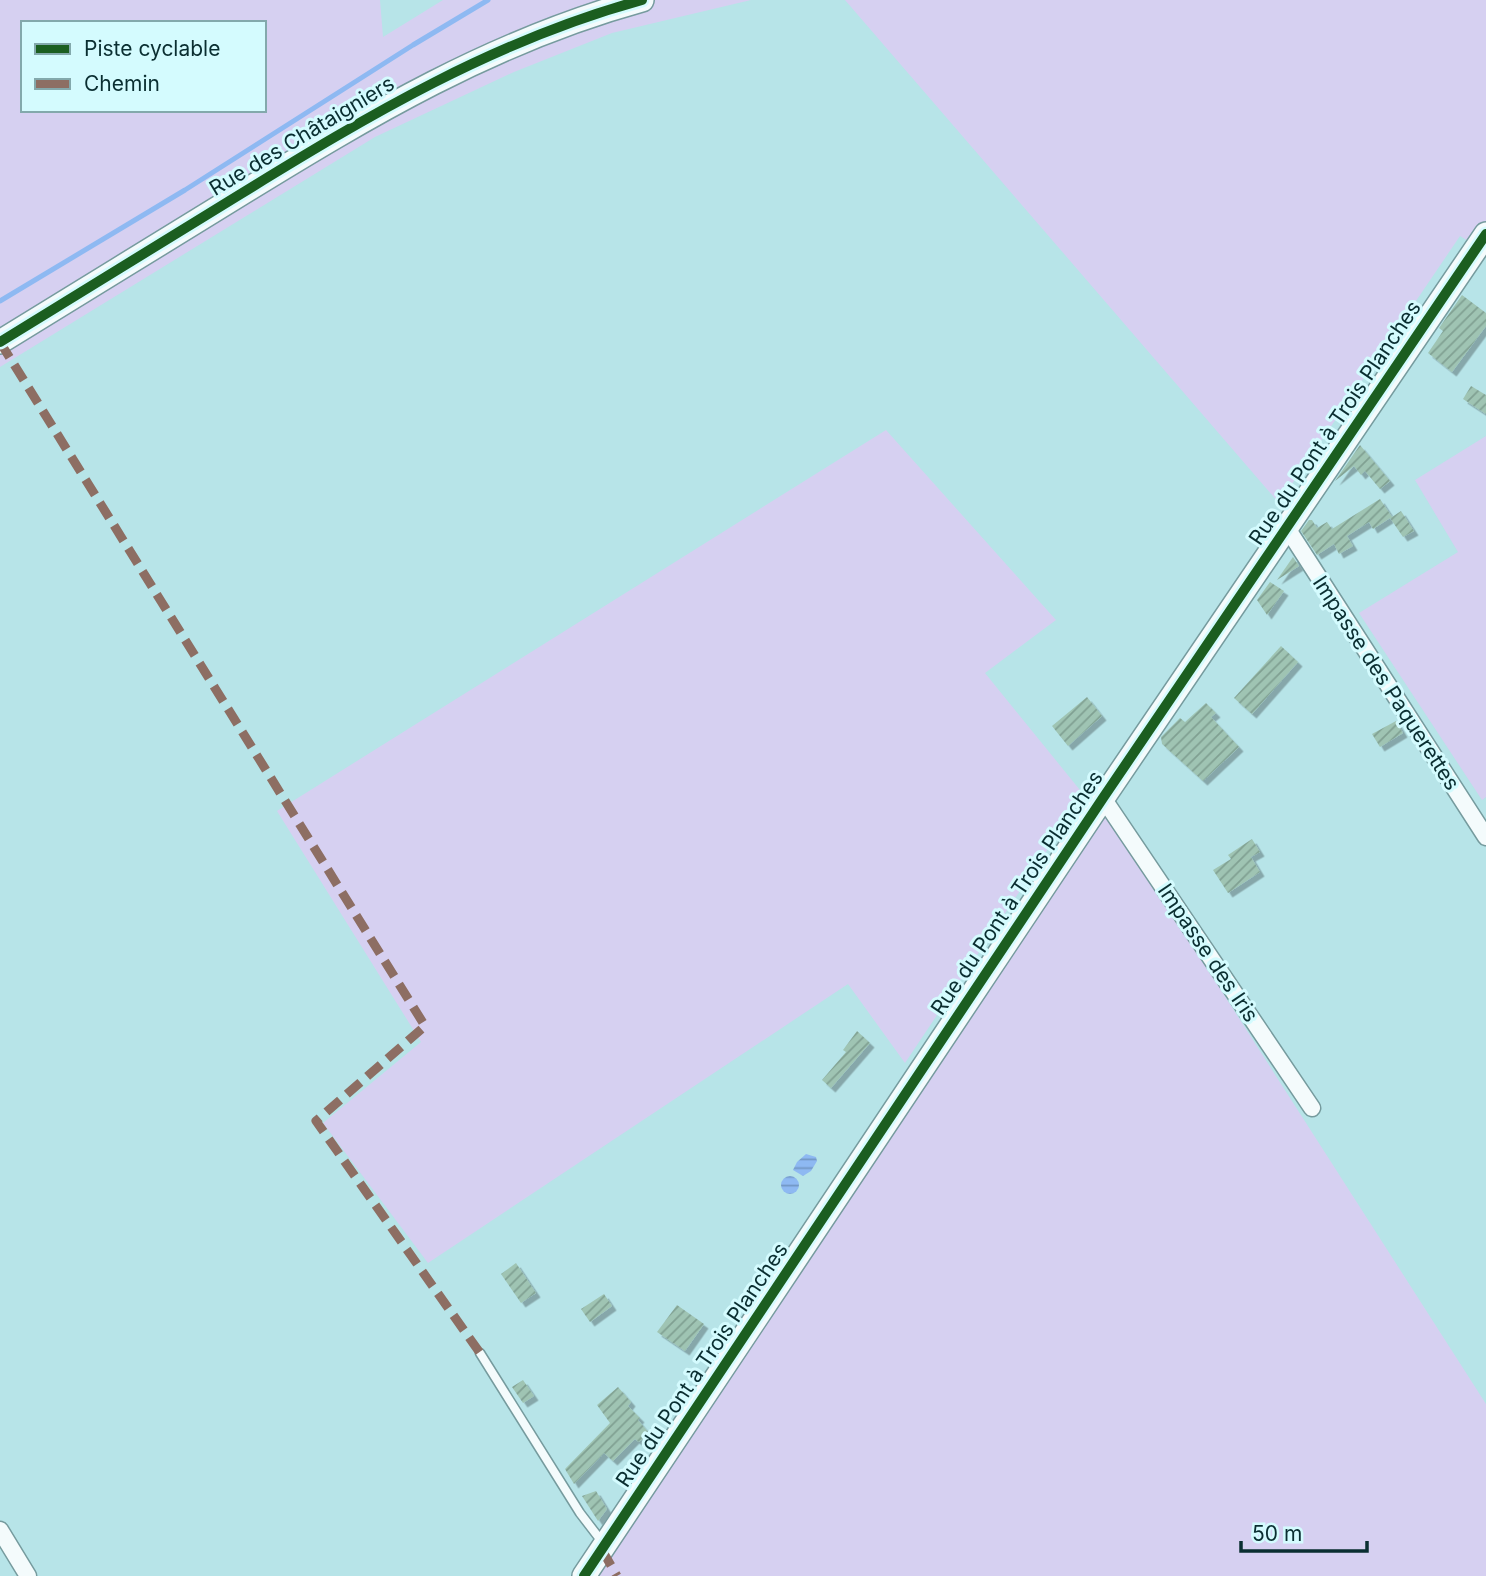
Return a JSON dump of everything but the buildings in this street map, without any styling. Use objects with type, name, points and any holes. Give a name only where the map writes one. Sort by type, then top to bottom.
[{"type":"street","name":"Rue des Châtaigniers","points":[[0,342],[341,132],[407,95],[515,43],[567,23],[642,0]]},
{"type":"street","name":"Rue du Pont à Trois Planches","points":[[584,1576],[1103,798],[1486,234]]},
{"type":"street","name":"Impasse des Paquerettes","points":[[1287,528],[1486,837]]},
{"type":"street","name":"Impasse des Iris","points":[[1103,798],[1312,1108]]},
{"type":"street","points":[[0,1530],[29,1576]]},
{"type":"lane","points":[[480,1353],[580,1513],[604,1546]]},
{"type":"shaded area","points":[[0,0],[380,0],[383,37],[443,0],[751,0],[612,33],[514,72],[375,137],[0,367]]},
{"type":"shaded area","points":[[845,0],[1486,0],[1486,252],[1460,236],[1279,503]]},
{"type":"shaded area","points":[[886,430],[1056,620],[985,673],[1084,795],[905,1063],[848,984],[428,1263],[323,1123],[421,1042],[277,811]]},
{"type":"shaded area","points":[[1486,436],[1486,797],[1482,800],[1359,613],[1458,552],[1415,480]]},
{"type":"shaded area","points":[[1105,809],[1486,1404],[1486,1576],[596,1576],[1070,869]]},
{"type":"water","points":[[806,1154],[816,1157],[817,1161],[811,1171],[803,1176],[793,1170]]},
{"type":"water","points":[[790,1176],[796,1179],[799,1185],[796,1191],[790,1194],[784,1191],[781,1185],[784,1179]]},
{"type":"waterway","points":[[0,301],[185,190],[488,0]]},
{"type":"marked path","points":[[0,342],[425,1026],[316,1121],[480,1353]]},
{"type":"marked path","points":[[602,1550],[617,1576]]},
{"type":"cycle path","points":[[0,342],[384,109],[433,83],[534,37],[642,0]]},
{"type":"cycle path","points":[[584,1576],[1103,798],[1486,234]]}]
